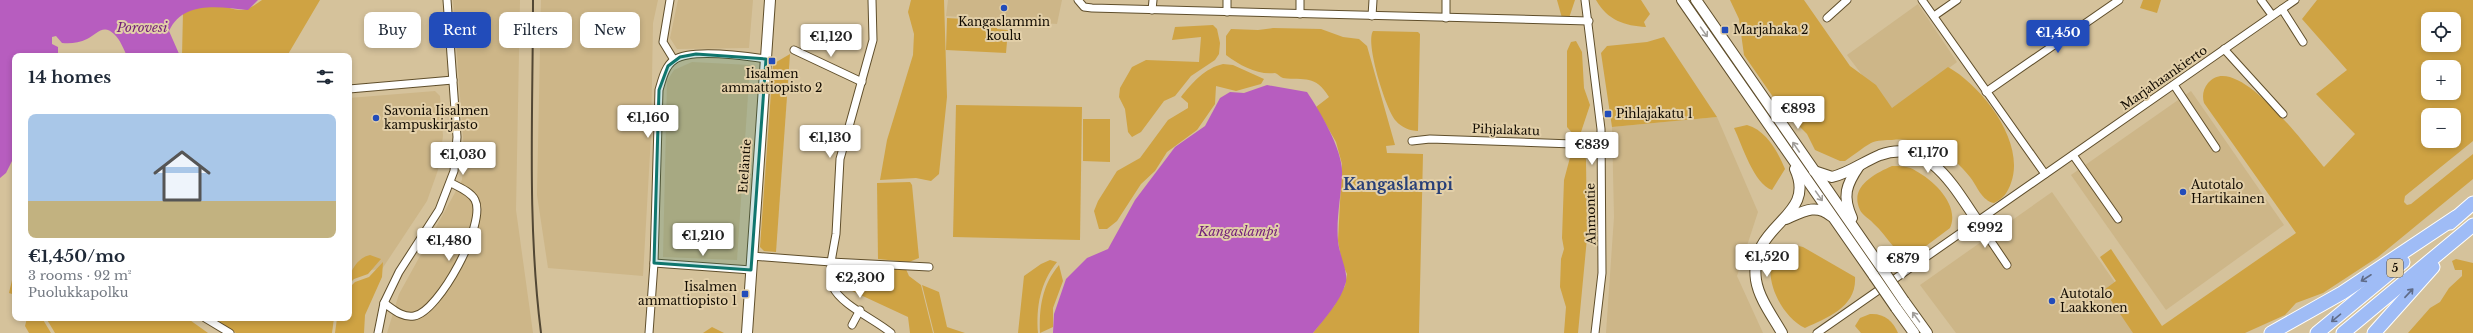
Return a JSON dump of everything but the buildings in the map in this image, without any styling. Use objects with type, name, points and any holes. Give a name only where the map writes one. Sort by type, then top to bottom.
[{"type":"highway","name":"5","points":[[2317,333],[2473,203]]},
{"type":"highway","points":[[2271,333],[2342,293],[2456,217]]},
{"type":"highway","name":"5","points":[[2343,333],[2468,229]]},
{"type":"highway","points":[[2374,333],[2468,229]]},
{"type":"main road","name":"Eteläntie","points":[[747,333],[770,0]]},
{"type":"main road","points":[[1682,0],[1874,276],[1927,333]]},
{"type":"main road","points":[[1696,0],[1883,270],[1914,333]]},
{"type":"main road","points":[[1782,333],[1759,290],[1756,267],[1762,243],[1796,205],[1801,193],[1800,180],[1783,145]]},
{"type":"main road","points":[[1812,169],[1832,177],[1888,153],[1911,154],[1926,159],[1948,178],[1978,222]]},
{"type":"main road","points":[[1859,166],[1849,181],[1845,193],[1847,206],[1860,236]]},
{"type":"main road","points":[[1782,221],[1807,209],[1816,209],[1826,212],[1835,219]]},
{"type":"street","points":[[378,333],[384,303],[399,272],[439,210],[451,183],[457,148],[447,0]]},
{"type":"street","points":[[670,0],[663,42],[674,60]]},
{"type":"street","points":[[872,0],[873,40],[840,159],[836,234],[831,262],[831,277],[835,290],[846,301],[891,333]]},
{"type":"street","points":[[1078,0],[1084,7],[1152,10],[1589,21]]},
{"type":"street","points":[[1152,10],[1153,0]]},
{"type":"street","points":[[1227,0],[1227,12]]},
{"type":"street","points":[[1300,0],[1300,14]]},
{"type":"street","points":[[1372,16],[1373,0]]},
{"type":"street","points":[[1446,0],[1446,18]]},
{"type":"street","name":"Ahmontie","points":[[1585,0],[1600,106],[1602,273],[1595,333]]},
{"type":"street","points":[[1827,18],[1847,0]]},
{"type":"street","points":[[1922,0],[2045,174]]},
{"type":"street","points":[[1934,16],[1956,0]]},
{"type":"street","points":[[1986,92],[2119,0]]},
{"type":"street","points":[[2261,0],[2272,15]]},
{"type":"street","name":"Marjahaankierto","points":[[1817,333],[2295,0]]},
{"type":"street","points":[[2282,9],[2303,42]]},
{"type":"street","points":[[794,50],[862,82]]},
{"type":"street","points":[[2224,50],[2283,114]]},
{"type":"street","points":[[649,333],[654,263],[660,90],[664,74],[674,60],[696,54],[766,59]]},
{"type":"street","points":[[352,89],[453,80]]},
{"type":"street","points":[[2174,85],[2216,148]]},
{"type":"street","name":"Pihjalakatu","points":[[1412,141],[1430,139],[1601,145]]},
{"type":"street","points":[[2073,155],[2118,219]]},
{"type":"street","points":[[384,303],[399,314],[409,317],[424,313],[446,287],[457,268],[477,224],[478,208],[471,195],[451,183]]},
{"type":"street","points":[[1978,222],[2007,264]]},
{"type":"street","points":[[752,256],[929,267]]},
{"type":"street","points":[[654,263],[751,270]]},
{"type":"street","points":[[852,325],[860,310]]},
{"type":"street","points":[[210,321],[230,333]]},
{"type":"highlighted area","points":[[696,54],[766,59],[751,270],[654,263],[659,90],[668,66],[680,57]]},
{"type":"shaded area","points":[[262,0],[320,0],[289,53],[182,53],[183,12],[207,5],[236,10],[247,9]]},
{"type":"shaded area","points":[[453,0],[520,0],[520,12],[499,12],[499,48],[519,48],[516,210],[533,333],[387,333],[399,294],[462,180],[464,151],[456,48],[491,48],[491,12],[454,12]]},
{"type":"shaded area","points":[[541,0],[658,0],[653,23],[651,136],[643,276],[548,268],[537,195],[540,48],[572,48],[572,12],[541,12]]},
{"type":"shaded area","points":[[678,0],[753,0],[749,48],[677,49],[670,38]]},
{"type":"shaded area","points":[[911,0],[944,0],[947,97],[939,174],[931,181],[916,178],[880,180],[887,140],[913,55],[914,34],[908,12]]},
{"type":"shaded area","name":"Kangaslammin koulu","points":[[948,0],[1062,0],[1057,24],[946,16]]},
{"type":"shaded area","points":[[1557,0],[1575,0],[1569,18],[1562,18]]},
{"type":"shaded area","points":[[1596,0],[1641,0],[1650,14],[1644,22],[1646,27],[1617,21],[1600,7]]},
{"type":"shaded area","points":[[1730,0],[1804,0],[1850,66],[1876,85],[1892,108],[1948,67],[1961,76],[1987,101],[2007,133],[2012,150],[2014,167],[2011,183],[2007,192],[2003,197],[1994,203],[1990,202],[1980,193],[1970,177],[1954,160],[1936,148],[1915,141],[1876,141],[1845,161],[1840,161],[1815,150],[1807,134],[1780,107],[1744,55],[1739,19]]},
{"type":"shaded area","points":[[2143,0],[2161,0],[2157,13],[2140,8]]},
{"type":"shaded area","points":[[2317,0],[2473,0],[2473,141],[2405,196],[2404,202],[2407,205],[2411,204],[2473,154],[2473,179],[2378,257],[2323,293],[2296,303],[2285,315],[2245,333],[2133,333],[2104,290],[2116,281],[2100,257],[2111,249],[2162,326],[2296,233],[2204,103],[2203,93],[2208,83],[2220,76],[2235,79],[2252,89],[2287,123],[2324,167],[2355,134],[2316,94],[2347,70],[2302,19]]},
{"type":"shaded area","points":[[1918,4],[1957,62],[1890,112],[1847,55]]},
{"type":"shaded area","points":[[947,18],[997,21],[997,29],[1008,30],[1006,53],[946,50]]},
{"type":"shaded area","points":[[1213,25],[1217,29],[1220,43],[1219,54],[1215,60],[1191,76],[1175,96],[1164,101],[1141,132],[1132,137],[1128,132],[1125,109],[1119,97],[1120,88],[1132,67],[1146,60],[1199,62],[1201,37],[1172,40],[1175,27]]},
{"type":"shaded area","points":[[1273,28],[1321,29],[1343,37],[1359,39],[1367,46],[1395,145],[1386,146],[1387,153],[1423,154],[1419,333],[1313,333],[1334,306],[1345,286],[1347,274],[1342,263],[1338,241],[1342,164],[1336,142],[1316,107],[1329,97],[1319,85],[1309,80],[1283,78],[1275,73],[1262,73],[1249,69],[1226,55],[1226,36],[1231,29],[1258,30]]},
{"type":"shaded area","points":[[1373,31],[1418,32],[1420,34],[1418,131],[1403,127],[1398,123],[1387,104],[1374,62],[1371,38]]},
{"type":"shaded area","points":[[1664,37],[1717,117],[1612,127],[1601,53],[1607,46],[1647,42]]},
{"type":"shaded area","points":[[1576,41],[1582,52],[1584,88],[1590,105],[1580,135],[1574,135],[1567,127],[1567,51],[1571,42]]},
{"type":"shaded area","points":[[790,54],[776,252],[764,251],[760,247],[773,64]]},
{"type":"shaded area","points":[[692,62],[750,65],[737,260],[663,257],[667,81],[674,70]]},
{"type":"shaded area","points":[[1223,64],[1233,65],[1264,79],[1261,84],[1236,91],[1216,86],[1215,104],[1197,130],[1167,152],[1155,171],[1141,184],[1117,221],[1107,229],[1099,229],[1094,211],[1098,201],[1117,171],[1140,158],[1168,120],[1188,108],[1188,103],[1181,97],[1194,81],[1210,69]]},
{"type":"shaded area","points":[[435,91],[440,96],[443,136],[438,170],[427,201],[382,269],[352,272],[352,98]]},
{"type":"shaded area","points":[[2191,91],[2284,225],[2166,310],[2071,175]]},
{"type":"shaded area","points":[[956,105],[1082,107],[1080,240],[953,237]]},
{"type":"shaded area","points":[[1717,117],[1758,212],[1737,276],[1763,333],[1606,333],[1614,217],[1612,127]]},
{"type":"shaded area","points":[[1083,119],[1110,119],[1110,162],[1083,161]]},
{"type":"shaded area","points":[[1747,125],[1754,128],[1766,137],[1775,149],[1785,169],[1772,190],[1760,180],[1754,172],[1734,128]]},
{"type":"shaded area","points":[[1572,150],[1584,150],[1586,160],[1587,238],[1578,333],[1564,333],[1566,307],[1560,287],[1561,259],[1564,249],[1562,238],[1564,180]]},
{"type":"shaded area","points":[[1892,166],[1901,166],[1913,169],[1931,181],[1944,195],[1952,211],[1950,228],[1902,264],[1897,266],[1892,261],[1893,246],[1872,221],[1861,212],[1857,202],[1858,195],[1865,182],[1871,177]]},
{"type":"shaded area","points":[[910,182],[912,185],[919,258],[909,262],[878,259],[877,183]]},
{"type":"shaded area","points":[[2052,192],[2150,333],[1956,333],[1920,285]]},
{"type":"shaded area","points":[[1790,244],[1803,247],[1855,277],[1851,296],[1846,304],[1831,315],[1805,328],[1798,324],[1784,310],[1775,292],[1770,274],[1772,260],[1778,247]]},
{"type":"shaded area","points":[[370,255],[381,259],[368,274],[352,281],[352,270],[361,259]]},
{"type":"shaded area","points":[[2456,259],[2473,263],[2473,333],[2408,333],[2430,308],[2440,302],[2449,288],[2462,276],[2462,270],[2455,270],[2452,261]]},
{"type":"shaded area","points":[[1050,260],[1057,262],[1047,278],[1040,296],[1038,333],[1018,333],[1024,276],[1041,264]]},
{"type":"shaded area","points":[[383,262],[382,277],[365,315],[364,333],[335,333],[337,321],[352,321],[352,285],[355,282],[369,277]]},
{"type":"shaded area","points":[[1059,265],[1063,281],[1053,308],[1053,327],[1040,333],[1041,306],[1045,289]]},
{"type":"shaded area","points":[[889,267],[905,267],[909,276],[921,285],[933,333],[910,333],[908,317],[852,291],[847,278],[855,269],[864,269],[882,276],[888,273]]},
{"type":"shaded area","points":[[12,280],[12,294],[9,293]]},
{"type":"shaded area","points":[[922,285],[939,292],[947,327],[965,333],[934,333]]},
{"type":"shaded area","points":[[1870,314],[1884,316],[1891,321],[1898,333],[1861,333],[1855,326],[1860,318]]},
{"type":"shaded area","points":[[26,321],[44,321],[51,333],[29,333],[25,326]]},
{"type":"shaded area","points":[[48,321],[191,321],[208,333],[55,333]]},
{"type":"shaded area","points":[[216,321],[334,321],[332,333],[236,333]]},
{"type":"shaded area","points":[[712,327],[724,333],[703,333]]},
{"type":"water","name":"Porovesi","points":[[0,0],[258,0],[248,10],[214,7],[193,10],[183,14],[175,21],[169,31],[179,53],[126,53],[116,36],[110,31],[103,30],[87,39],[74,43],[62,43],[56,36],[52,37],[52,44],[58,47],[58,53],[12,53],[12,161],[6,173],[0,178]]},
{"type":"water","name":"Kangaslampi","points":[[1267,85],[1307,92],[1330,132],[1342,166],[1338,233],[1339,246],[1346,273],[1346,282],[1337,303],[1313,333],[1053,333],[1054,314],[1066,279],[1087,258],[1108,249],[1135,200],[1175,147],[1205,126],[1220,98],[1230,92],[1244,93]]},
{"type":"railway","points":[[533,0],[532,208],[541,333]]},
{"type":"place","name":"Kangaslammin koulu","points":[[1004,8]]},
{"type":"place","name":"Marjahaka 2","points":[[1725,30]]},
{"type":"place","name":"Iisalmen ammattiopisto 2","points":[[772,61]]},
{"type":"place","name":"Pihlajakatu 1","points":[[1608,114]]},
{"type":"place","name":"Savonia Iisalmen kampuskirjasto","points":[[376,118]]},
{"type":"place","name":"Autotalo Hartikainen","points":[[2183,192]]},
{"type":"place","name":"Iisalmen ammattiopisto 1","points":[[745,294]]},
{"type":"place","name":"Autotalo Laakkonen","points":[[2052,301]]},
{"type":"district","name":"Kangaslampi","points":[[1398,184]]}]
